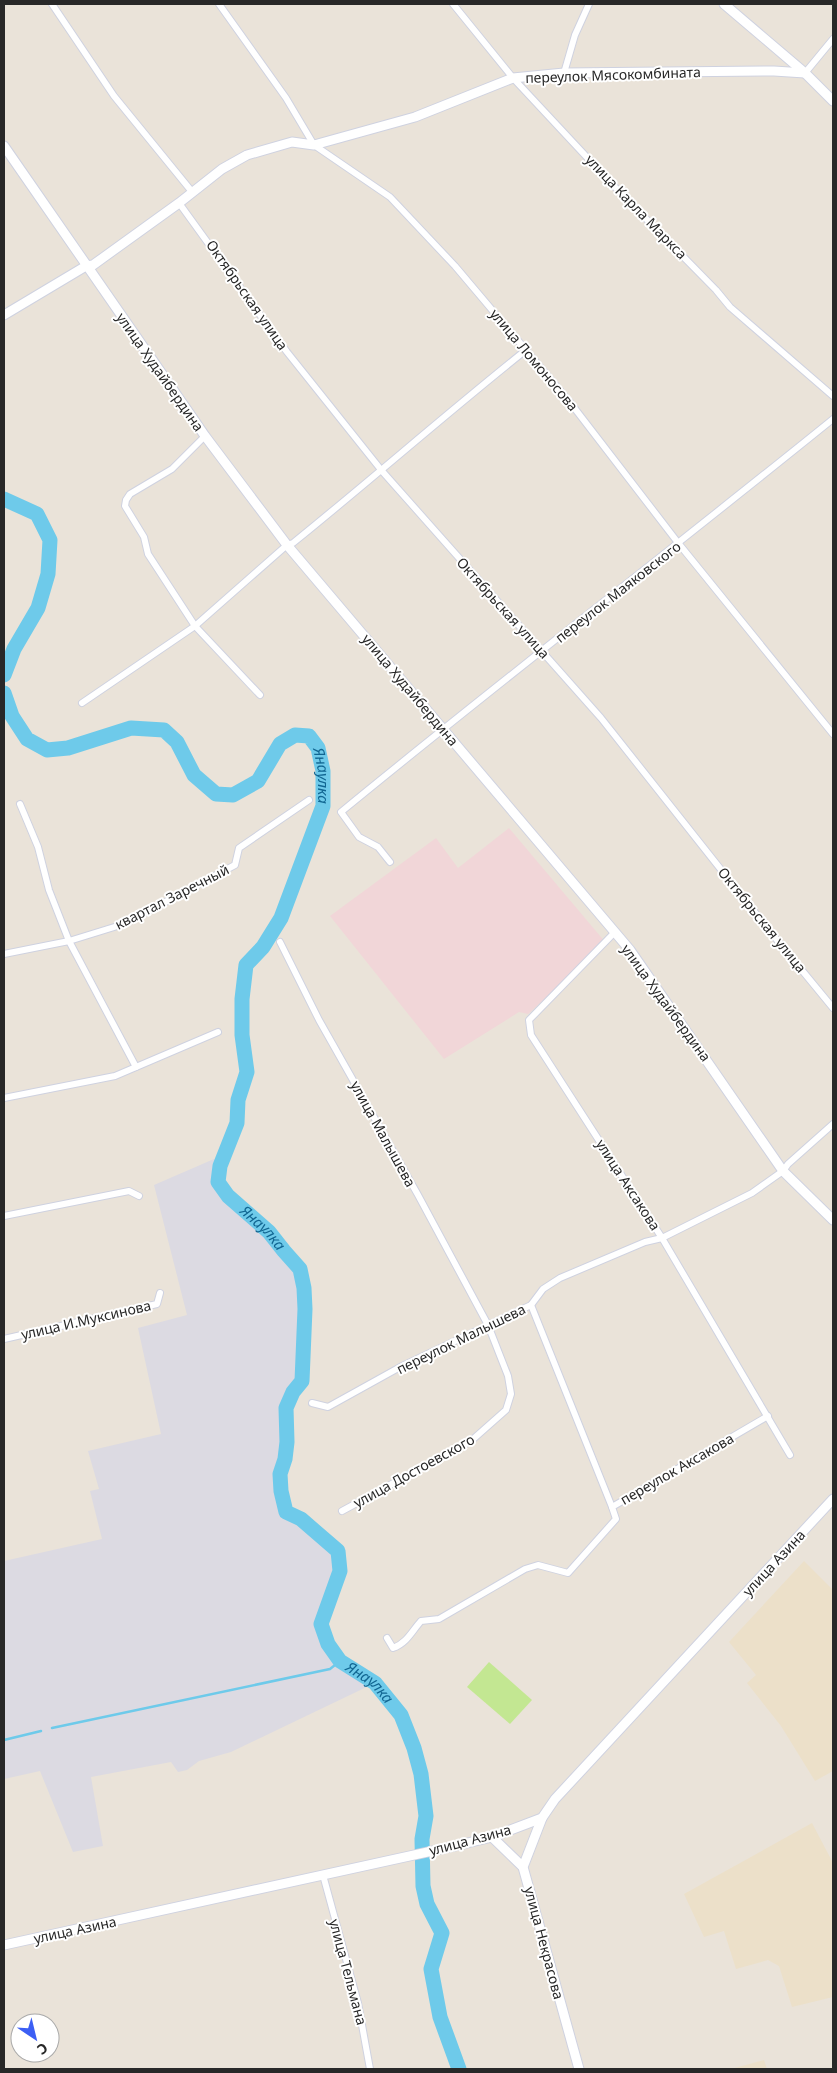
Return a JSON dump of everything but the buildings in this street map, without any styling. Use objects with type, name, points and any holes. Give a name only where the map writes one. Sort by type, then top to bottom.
[{"type":"street","points":[[52,4],[114,96],[193,193]]},
{"type":"street","name":"улица Ломоносова","points":[[218,4],[286,98],[314,145],[390,198],[455,266],[526,350],[627,475],[679,544],[832,731]]},
{"type":"street","name":"улица Карла Маркса","points":[[453,4],[513,78],[609,181],[716,290],[730,307],[833,396]]},
{"type":"street","points":[[564,73],[589,4]]},
{"type":"street","points":[[724,4],[805,73],[833,101]]},
{"type":"street","points":[[805,73],[833,39]]},
{"type":"street","name":"переулок Мясокомбината","points":[[4,314],[86,266],[94,265],[222,170],[247,155],[292,142],[314,145],[416,117],[513,78],[564,73],[774,71],[805,73]]},
{"type":"street","name":"улица Худайбердина","points":[[4,146],[205,436],[287,545],[630,950],[783,1171],[833,1220]]},
{"type":"street","name":"Октябрьская улица","points":[[179,203],[286,352],[382,471],[478,582],[543,651],[601,718],[833,1008]]},
{"type":"street","points":[[82,702],[195,626],[287,545],[293,543],[382,471],[457,405],[526,350]]},
{"type":"street","name":"переулок Маяковского","points":[[390,862],[378,847],[359,837],[341,812],[442,729],[679,544],[833,419]]},
{"type":"street","points":[[205,436],[172,469],[130,494],[125,506],[144,538],[148,554],[195,626],[260,695]]},
{"type":"street","name":"квартал Заречный","points":[[4,954],[69,942],[124,924],[235,866],[239,848],[309,800]]},
{"type":"street","points":[[20,804],[38,847],[49,890],[69,942],[136,1067]]},
{"type":"street","name":"улица Аксакова","points":[[614,933],[529,1020],[531,1035],[662,1238],[790,1455]]},
{"type":"street","name":"улица Малышева","points":[[280,942],[319,1020],[418,1195],[488,1325]]},
{"type":"street","points":[[4,1098],[115,1076],[218,1032]]},
{"type":"street","name":"переулок Малышева","points":[[312,1404],[328,1407],[402,1366],[531,1305],[543,1289],[560,1278],[646,1242],[662,1238],[752,1193],[783,1171],[788,1164],[833,1124]]},
{"type":"street","points":[[4,1216],[129,1191],[139,1196]]},
{"type":"street","name":"улица И.Муксинова","points":[[4,1339],[157,1304],[160,1293]]},
{"type":"street","points":[[531,1305],[612,1507]]},
{"type":"street","name":"улица Достоевского","points":[[342,1511],[471,1441],[506,1410],[511,1394],[508,1376],[488,1325]]},
{"type":"street","name":"переулок Аксакова","points":[[387,1638],[393,1648],[398,1646],[411,1635],[420,1621],[439,1619],[525,1568],[538,1565],[568,1573],[616,1519],[612,1507],[768,1416]]},
{"type":"street","name":"улица Азина","points":[[4,1945],[455,1846],[492,1837],[542,1818],[555,1799],[833,1499]]},
{"type":"street","points":[[492,1837],[523,1867],[542,1818]]},
{"type":"street","name":"улица Некрасова","points":[[523,1867],[579,2069]]},
{"type":"street","name":"улица Тельмана","points":[[323,1875],[358,2003],[370,2069]]},
{"type":"shaded area","points":[[509,828],[606,943],[528,1014],[519,1012],[444,1059],[330,916],[436,838],[458,868]]},
{"type":"shaded area","points":[[214,1159],[220,1166],[218,1182],[228,1196],[269,1232],[300,1269],[304,1288],[305,1309],[302,1381],[293,1392],[286,1408],[287,1442],[285,1459],[280,1474],[281,1491],[286,1512],[301,1519],[338,1551],[340,1571],[321,1624],[328,1644],[340,1661],[375,1683],[231,1752],[199,1761],[187,1770],[178,1772],[171,1762],[91,1777],[103,1846],[73,1852],[40,1771],[4,1779],[4,1561],[102,1539],[90,1491],[99,1489],[88,1451],[161,1434],[138,1328],[187,1315],[154,1185]]},
{"type":"shaded area","points":[[804,1561],[833,1590],[833,1771],[815,1781],[781,1726],[747,1683],[756,1675],[729,1642]]},
{"type":"shaded area","points":[[812,1823],[833,1863],[833,1997],[792,2007],[779,1966],[768,1960],[736,1969],[724,1931],[704,1937],[684,1894]]},
{"type":"shaded area","points":[[764,2060],[767,2069],[731,2069]]},
{"type":"green space","points":[[489,1662],[532,1700],[510,1724],[467,1687]]},
{"type":"waterway","name":"Янаулка","points":[[4,499],[37,514],[50,540],[48,574],[38,608],[14,649],[4,675]]},
{"type":"waterway","name":"Янаулка","points":[[4,693],[12,716],[27,739],[47,750],[68,748],[131,728],[164,730],[177,742],[194,775],[216,794],[233,795],[258,781],[280,744],[295,735],[309,736],[318,748],[323,771],[323,806],[281,918],[263,947],[246,965],[242,999],[242,1035],[247,1072],[238,1100],[237,1123],[220,1166],[218,1182],[228,1196],[269,1232],[300,1269],[304,1288],[305,1309],[302,1381],[293,1392],[286,1408],[287,1442],[285,1459],[280,1474],[281,1491],[286,1512],[301,1519],[338,1551],[340,1571],[321,1624],[328,1644],[340,1661],[375,1683],[401,1715],[414,1748],[421,1774],[426,1816],[422,1839],[423,1886],[427,1904],[442,1933],[431,1969],[440,2017],[459,2069]]},
{"type":"waterway","points":[[52,1728],[330,1669],[340,1661]]},
{"type":"waterway","points":[[4,1740],[41,1731]]}]
